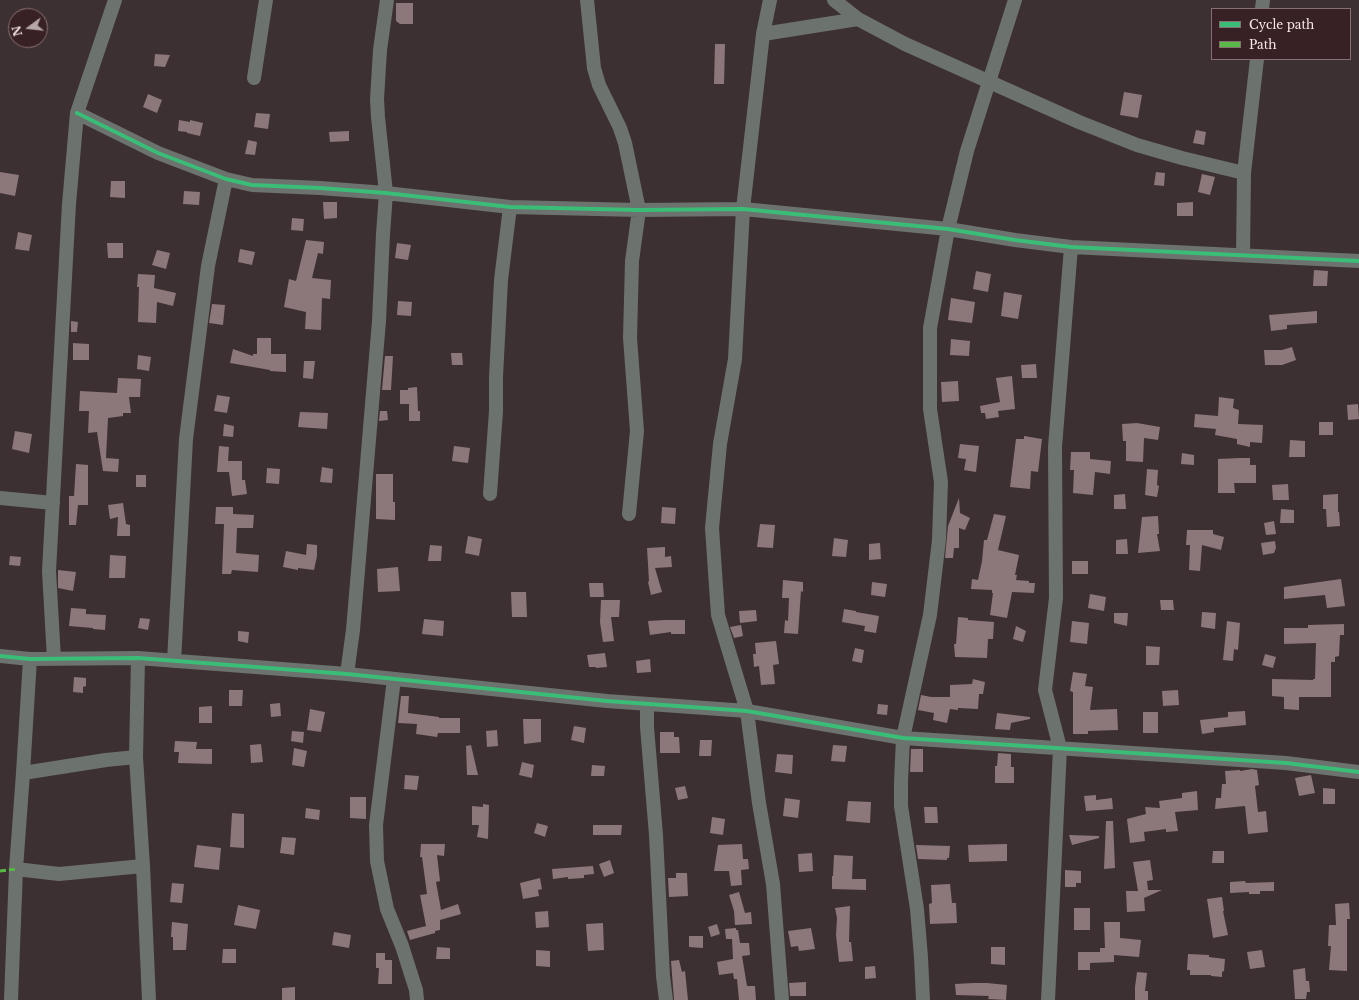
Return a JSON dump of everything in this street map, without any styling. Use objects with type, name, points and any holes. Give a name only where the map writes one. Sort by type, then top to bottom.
[{"type":"street","points":[[54,659],[49,571],[69,204],[77,113],[115,0]]},
{"type":"street","points":[[254,78],[266,0]]},
{"type":"street","points":[[347,674],[353,630],[378,336],[386,193],[377,100],[380,50],[387,0]]},
{"type":"street","points":[[587,0],[594,68],[599,85],[620,128],[625,143],[640,210],[632,261],[630,338],[637,431],[628,514]]},
{"type":"street","points":[[770,0],[763,34],[743,209],[735,359],[720,444],[712,528],[718,616],[747,711],[759,803],[773,884],[782,1000]]},
{"type":"street","points":[[834,0],[858,19],[905,44],[1079,122],[1137,145],[1244,173]]},
{"type":"street","points":[[923,1000],[917,909],[901,806],[901,782],[903,738],[930,615],[939,540],[941,482],[930,409],[930,328],[948,229],[967,152],[1015,0]]},
{"type":"street","points":[[763,34],[858,19]]},
{"type":"street","points":[[1243,255],[1244,173],[1256,60]]},
{"type":"street","points":[[77,113],[158,153],[226,179],[252,185],[386,193],[510,207],[640,210],[743,209],[948,229],[1071,247],[1359,261]]},
{"type":"street","points":[[174,661],[186,439],[208,266],[226,179]]},
{"type":"street","points":[[490,494],[496,412],[496,377],[501,280],[510,207]]},
{"type":"street","points":[[1048,1000],[1060,748],[1045,690],[1056,598],[1055,447],[1071,247]]},
{"type":"street","points":[[0,498],[53,503]]},
{"type":"street","points":[[0,656],[30,659],[138,658],[347,674],[647,704],[747,711],[903,738],[1286,763],[1359,772]]},
{"type":"street","points":[[138,658],[136,758],[149,1000]]},
{"type":"street","points":[[11,1000],[16,868],[30,659]]},
{"type":"street","points":[[394,679],[376,826],[377,861],[387,909],[402,946],[416,990],[417,1000]]},
{"type":"street","points":[[647,704],[647,727],[652,774],[663,976],[666,1000]]},
{"type":"street","points":[[23,773],[106,760],[136,758]]},
{"type":"street","points":[[16,868],[59,874],[143,866]]},
{"type":"building","points":[[396,3],[413,3],[413,24],[400,24],[396,21]]},
{"type":"building","points":[[715,44],[725,44],[724,84],[714,84]]},
{"type":"building","points":[[155,54],[170,55],[165,67],[154,66]]},
{"type":"building","points":[[1124,92],[1142,95],[1138,118],[1120,115]]},
{"type":"building","points":[[148,94],[162,100],[157,113],[143,107]]},
{"type":"building","points":[[256,113],[270,114],[268,129],[254,127]]},
{"type":"building","points":[[179,120],[190,122],[190,120],[203,123],[200,136],[178,131]]},
{"type":"building","points":[[1196,130],[1206,132],[1204,145],[1193,143]]},
{"type":"building","points":[[349,131],[349,141],[330,142],[329,132]]},
{"type":"building","points":[[248,140],[257,142],[255,155],[245,154]]},
{"type":"building","points":[[0,172],[19,175],[15,196],[0,193]]},
{"type":"building","points":[[1156,172],[1165,173],[1164,186],[1154,185]]},
{"type":"building","points":[[1202,174],[1215,177],[1210,195],[1198,192]]},
{"type":"building","points":[[111,181],[125,181],[125,198],[110,197]]},
{"type":"building","points":[[184,191],[200,192],[199,205],[183,204]]},
{"type":"building","points":[[323,202],[337,202],[337,218],[324,219]]},
{"type":"building","points":[[1193,202],[1193,216],[1177,216],[1177,203]]},
{"type":"building","points":[[292,218],[304,219],[303,231],[291,230]]},
{"type":"building","points":[[18,232],[32,235],[29,251],[15,249]]},
{"type":"building","points":[[306,240],[324,242],[323,254],[318,253],[312,278],[331,280],[330,299],[322,298],[321,330],[305,329],[306,312],[284,307],[289,279],[296,281]]},
{"type":"building","points":[[107,243],[123,243],[123,258],[108,258]]},
{"type":"building","points":[[397,243],[411,245],[408,260],[395,258]]},
{"type":"building","points":[[240,249],[255,252],[252,265],[238,262]]},
{"type":"building","points":[[157,250],[170,253],[166,269],[152,265]]},
{"type":"building","points":[[1314,270],[1328,271],[1327,286],[1313,286]]},
{"type":"building","points":[[976,271],[991,274],[988,292],[973,289]]},
{"type":"building","points":[[138,274],[155,275],[154,288],[176,293],[173,306],[157,302],[156,323],[138,322]]},
{"type":"building","points":[[1004,292],[1022,295],[1018,319],[1001,316]]},
{"type":"building","points":[[951,298],[975,302],[972,323],[948,320]]},
{"type":"building","points":[[398,301],[412,302],[411,316],[397,315]]},
{"type":"building","points":[[212,304],[225,305],[223,325],[209,323]]},
{"type":"building","points":[[1317,311],[1317,323],[1287,325],[1287,329],[1271,331],[1269,315]]},
{"type":"building","points":[[71,321],[78,322],[77,332],[71,332]]},
{"type":"building","points":[[257,338],[271,338],[271,354],[286,354],[286,372],[270,371],[230,363],[233,349],[253,356],[253,354],[257,354]]},
{"type":"building","points":[[951,339],[970,341],[969,356],[950,355]]},
{"type":"building","points":[[73,343],[89,344],[89,360],[73,360]]},
{"type":"building","points":[[1292,347],[1296,360],[1282,365],[1265,365],[1264,350],[1282,350]]},
{"type":"building","points":[[451,353],[462,353],[463,365],[452,365]]},
{"type":"building","points":[[138,355],[151,357],[149,371],[137,369]]},
{"type":"building","points":[[385,356],[393,356],[391,390],[382,390]]},
{"type":"building","points":[[304,361],[315,361],[313,379],[303,378]]},
{"type":"building","points":[[1036,364],[1037,378],[1022,378],[1021,365]]},
{"type":"building","points":[[1012,376],[1015,409],[998,411],[999,417],[986,419],[985,413],[981,413],[980,406],[1000,402],[996,378]]},
{"type":"building","points":[[118,378],[141,379],[140,397],[129,397],[131,413],[123,413],[123,416],[108,418],[106,458],[119,459],[118,472],[103,471],[97,432],[88,433],[89,411],[79,411],[80,391],[117,393]]},
{"type":"building","points":[[958,381],[959,401],[942,402],[941,382]]},
{"type":"building","points":[[417,387],[420,421],[409,421],[409,404],[400,404],[400,390],[408,390],[408,388]]},
{"type":"building","points":[[217,395],[230,397],[227,413],[214,411]]},
{"type":"building","points":[[1219,397],[1234,399],[1233,408],[1239,410],[1238,424],[1263,425],[1262,443],[1250,442],[1250,447],[1237,444],[1237,439],[1215,435],[1216,429],[1194,427],[1195,414],[1218,416]]},
{"type":"building","points":[[1358,404],[1359,419],[1348,420],[1347,405]]},
{"type":"building","points":[[380,411],[387,411],[388,420],[379,421]]},
{"type":"building","points":[[300,412],[328,413],[327,429],[298,427]]},
{"type":"building","points":[[1319,422],[1333,422],[1333,435],[1319,435]]},
{"type":"building","points":[[1137,423],[1160,427],[1158,440],[1144,438],[1143,462],[1126,461],[1126,441],[1123,441],[1122,424]]},
{"type":"building","points":[[224,424],[234,426],[233,437],[223,436]]},
{"type":"building","points":[[15,431],[32,434],[29,453],[12,449]]},
{"type":"building","points":[[1024,436],[1042,439],[1038,472],[1031,471],[1030,489],[1010,487],[1016,439],[1024,439]]},
{"type":"building","points":[[1290,440],[1305,441],[1305,457],[1289,457]]},
{"type":"building","points":[[960,444],[979,446],[976,472],[964,470],[966,459],[958,458]]},
{"type":"building","points":[[219,446],[229,447],[228,461],[242,461],[242,480],[245,480],[247,494],[232,496],[229,472],[217,472]]},
{"type":"building","points":[[454,446],[470,448],[468,463],[452,461]]},
{"type":"building","points":[[1071,452],[1090,452],[1090,459],[1111,461],[1110,474],[1095,472],[1093,495],[1073,493],[1074,470],[1070,470]]},
{"type":"building","points":[[1182,453],[1194,455],[1194,465],[1181,464]]},
{"type":"building","points":[[1250,458],[1250,465],[1256,465],[1256,483],[1234,483],[1235,493],[1218,493],[1218,459]]},
{"type":"building","points":[[76,464],[88,465],[88,505],[78,505],[76,525],[69,525],[69,496],[74,496]]},
{"type":"building","points":[[322,467],[333,469],[332,483],[320,482]]},
{"type":"building","points":[[267,468],[280,469],[279,484],[266,483]]},
{"type":"building","points":[[1147,469],[1158,470],[1157,485],[1159,486],[1157,497],[1145,495]]},
{"type":"building","points":[[376,474],[393,474],[393,502],[395,502],[395,520],[376,519]]},
{"type":"building","points":[[136,475],[146,475],[146,487],[136,487]]},
{"type":"building","points":[[1288,484],[1289,500],[1273,500],[1272,485]]},
{"type":"building","points":[[1125,494],[1126,509],[1114,509],[1114,495]]},
{"type":"building","points":[[1338,494],[1340,526],[1327,527],[1326,509],[1323,509],[1323,495]]},
{"type":"building","points":[[959,498],[960,513],[970,518],[965,530],[959,528],[959,548],[954,548],[953,558],[945,558],[948,526]]},
{"type":"building","points":[[123,503],[126,524],[130,525],[130,536],[117,536],[118,517],[110,519],[108,505]]},
{"type":"building","points":[[216,507],[233,507],[233,514],[254,515],[253,528],[237,528],[236,553],[259,555],[258,572],[232,570],[231,574],[222,574],[224,524],[215,524]]},
{"type":"building","points":[[662,507],[676,508],[675,524],[661,523]]},
{"type":"building","points":[[1281,509],[1294,510],[1294,523],[1280,523]]},
{"type":"building","points":[[994,514],[1006,516],[998,550],[1019,555],[1015,575],[1017,575],[1016,580],[1035,583],[1034,593],[1012,592],[1007,618],[990,615],[993,593],[992,590],[971,589],[972,579],[978,580],[984,540],[987,540]]},
{"type":"building","points":[[1158,516],[1159,534],[1157,534],[1160,551],[1138,553],[1142,517]]},
{"type":"building","points":[[1274,521],[1276,534],[1266,535],[1264,523]]},
{"type":"building","points":[[760,524],[775,525],[773,548],[757,547]]},
{"type":"building","points":[[1187,530],[1213,530],[1213,534],[1224,537],[1221,550],[1202,545],[1200,571],[1189,570],[1190,545],[1186,545]]},
{"type":"building","points":[[468,536],[482,539],[479,556],[465,553]]},
{"type":"building","points":[[834,538],[848,540],[846,557],[832,556]]},
{"type":"building","points":[[1127,539],[1128,554],[1116,554],[1116,540]]},
{"type":"building","points":[[1275,541],[1276,548],[1274,553],[1263,555],[1261,543]]},
{"type":"building","points":[[880,543],[881,559],[869,560],[869,544]]},
{"type":"building","points":[[307,544],[317,545],[317,556],[314,570],[298,568],[298,570],[283,567],[286,551],[306,555]]},
{"type":"building","points":[[430,545],[442,546],[441,561],[428,561]]},
{"type":"building","points":[[665,547],[665,557],[671,556],[672,567],[655,568],[662,592],[651,595],[648,582],[647,548]]},
{"type":"building","points":[[110,555],[126,556],[125,578],[109,578]]},
{"type":"building","points":[[10,556],[21,557],[20,566],[9,565]]},
{"type":"building","points":[[1072,561],[1088,561],[1088,574],[1072,574]]},
{"type":"building","points":[[398,567],[400,591],[378,592],[377,569]]},
{"type":"building","points":[[58,570],[76,572],[73,591],[58,588]]},
{"type":"building","points":[[1341,579],[1345,606],[1327,608],[1325,595],[1284,599],[1284,587]]},
{"type":"building","points":[[783,580],[803,582],[798,634],[784,633],[785,620],[788,621],[789,598],[782,598]]},
{"type":"building","points":[[872,582],[887,584],[885,597],[871,595]]},
{"type":"building","points":[[589,583],[603,583],[604,597],[590,597]]},
{"type":"building","points":[[511,592],[526,592],[527,617],[512,617]]},
{"type":"building","points":[[1090,594],[1106,597],[1104,611],[1088,608]]},
{"type":"building","points":[[601,600],[620,600],[619,617],[611,617],[614,641],[603,642],[600,622]]},
{"type":"building","points":[[1160,600],[1173,600],[1174,610],[1161,610]]},
{"type":"building","points":[[71,608],[86,609],[86,614],[106,615],[105,630],[69,626]]},
{"type":"building","points":[[844,609],[879,616],[876,633],[864,631],[865,626],[842,622]]},
{"type":"building","points":[[756,610],[757,621],[740,623],[739,611]]},
{"type":"building","points":[[1202,612],[1216,613],[1215,629],[1201,627]]},
{"type":"building","points":[[1114,613],[1128,613],[1127,626],[1114,623]]},
{"type":"building","points":[[958,617],[968,618],[968,620],[994,622],[993,639],[988,639],[987,658],[955,657],[954,644],[956,644]]},
{"type":"building","points":[[140,618],[150,619],[148,630],[138,628]]},
{"type":"building","points":[[424,619],[444,621],[443,636],[422,634]]},
{"type":"building","points":[[685,620],[685,634],[671,634],[671,632],[650,635],[648,621]]},
{"type":"building","points":[[1072,621],[1089,623],[1087,644],[1070,642]]},
{"type":"building","points":[[1227,621],[1240,623],[1238,650],[1234,649],[1233,661],[1223,660]]},
{"type":"building","points":[[1344,624],[1344,635],[1340,635],[1339,656],[1335,657],[1335,662],[1331,662],[1331,697],[1299,697],[1299,710],[1284,709],[1284,697],[1272,696],[1272,679],[1315,679],[1316,643],[1284,644],[1284,628],[1308,628],[1308,625]]},
{"type":"building","points":[[741,625],[743,636],[734,638],[730,627]]},
{"type":"building","points":[[1016,626],[1026,631],[1023,642],[1013,639]]},
{"type":"building","points":[[238,631],[249,632],[248,643],[238,641]]},
{"type":"building","points":[[776,641],[779,664],[773,665],[775,684],[761,685],[759,666],[754,667],[753,654],[756,654],[755,643]]},
{"type":"building","points":[[1146,646],[1160,647],[1159,665],[1146,665]]},
{"type":"building","points":[[855,648],[864,650],[862,663],[852,661]]},
{"type":"building","points":[[605,653],[607,667],[589,667],[587,655]]},
{"type":"building","points":[[1265,654],[1276,657],[1273,668],[1262,665]]},
{"type":"building","points":[[650,659],[651,672],[637,673],[636,661]]},
{"type":"building","points":[[1073,672],[1087,674],[1085,686],[1093,687],[1090,710],[1117,709],[1118,730],[1088,731],[1088,734],[1073,734],[1073,692],[1070,691]]},
{"type":"building","points":[[74,677],[86,678],[86,686],[83,687],[83,693],[73,692]]},
{"type":"building","points":[[973,679],[985,682],[983,694],[979,694],[978,709],[950,709],[947,723],[933,720],[934,713],[918,710],[921,695],[931,697],[950,697],[950,685],[972,684]]},
{"type":"building","points":[[229,690],[243,690],[242,706],[229,706]]},
{"type":"building","points":[[1178,690],[1179,705],[1163,706],[1162,691]]},
{"type":"building","points":[[401,696],[409,696],[408,713],[439,718],[460,718],[460,733],[438,733],[437,737],[416,734],[417,724],[398,723]]},
{"type":"building","points":[[280,703],[281,716],[271,717],[270,704]]},
{"type":"building","points":[[878,704],[888,705],[887,715],[877,714]]},
{"type":"building","points":[[212,706],[212,723],[199,723],[199,707]]},
{"type":"building","points":[[310,709],[325,712],[321,732],[307,730]]},
{"type":"building","points":[[1245,711],[1246,725],[1214,728],[1214,732],[1202,734],[1200,720],[1228,717],[1228,712]]},
{"type":"building","points":[[1143,712],[1158,712],[1158,733],[1143,733]]},
{"type":"building","points":[[997,713],[1030,717],[1030,719],[1011,723],[1010,730],[995,729]]},
{"type":"building","points":[[523,719],[541,719],[541,742],[524,744]]},
{"type":"building","points":[[574,726],[586,728],[584,743],[571,740]]},
{"type":"building","points":[[497,730],[498,746],[487,747],[486,731]]},
{"type":"building","points":[[292,731],[304,732],[303,743],[291,741]]},
{"type":"building","points":[[660,732],[674,732],[674,737],[679,737],[680,753],[660,753]]},
{"type":"building","points":[[700,740],[712,740],[711,756],[699,756]]},
{"type":"building","points":[[175,741],[197,742],[196,749],[212,749],[212,764],[178,763],[179,752],[174,752]]},
{"type":"building","points":[[261,744],[263,762],[251,763],[250,745]]},
{"type":"building","points":[[471,745],[478,775],[467,775],[466,746]]},
{"type":"building","points":[[833,745],[847,746],[845,762],[831,761]]},
{"type":"building","points":[[294,748],[307,751],[304,767],[292,765]]},
{"type":"building","points":[[911,749],[923,749],[923,772],[910,772]]},
{"type":"building","points":[[998,753],[1011,754],[1011,767],[1014,767],[1014,783],[995,783],[995,766],[997,766]]},
{"type":"building","points":[[777,754],[793,755],[792,774],[775,772]]},
{"type":"building","points":[[522,762],[534,765],[532,778],[519,775]]},
{"type":"building","points":[[592,765],[605,766],[604,776],[591,776]]},
{"type":"building","points":[[1257,770],[1259,785],[1255,786],[1258,812],[1266,811],[1268,832],[1248,834],[1245,806],[1215,809],[1216,798],[1221,798],[1222,784],[1226,784],[1225,771]]},
{"type":"building","points":[[405,775],[419,776],[417,790],[404,789]]},
{"type":"building","points":[[1311,775],[1315,793],[1299,796],[1295,778]]},
{"type":"building","points":[[685,786],[688,798],[678,800],[675,788]]},
{"type":"building","points":[[1323,788],[1335,789],[1335,804],[1323,804]]},
{"type":"building","points":[[1197,791],[1198,810],[1175,812],[1178,831],[1166,832],[1166,829],[1144,832],[1145,841],[1130,843],[1127,819],[1146,814],[1145,807],[1160,808],[1159,801],[1182,798],[1182,793]]},
{"type":"building","points":[[1096,795],[1096,800],[1112,798],[1113,809],[1086,811],[1084,796]]},
{"type":"building","points":[[350,797],[366,797],[366,819],[350,818]]},
{"type":"building","points":[[785,798],[800,800],[798,818],[783,816]]},
{"type":"building","points":[[848,801],[871,802],[870,823],[846,821]]},
{"type":"building","points":[[483,804],[489,805],[488,839],[477,837],[479,825],[472,825],[472,806],[483,807]]},
{"type":"building","points":[[924,807],[937,807],[938,823],[925,823]]},
{"type":"building","points":[[306,808],[320,810],[319,820],[305,818]]},
{"type":"building","points":[[232,813],[244,814],[244,848],[230,847]]},
{"type":"building","points":[[712,817],[725,819],[723,835],[710,833]]},
{"type":"building","points":[[1106,821],[1113,821],[1115,868],[1104,869]]},
{"type":"building","points":[[537,823],[548,826],[545,837],[534,833]]},
{"type":"building","points":[[593,825],[622,825],[621,835],[593,835]]},
{"type":"building","points":[[1069,835],[1099,836],[1099,838],[1072,845]]},
{"type":"building","points":[[282,837],[296,838],[294,855],[280,853]]},
{"type":"building","points":[[421,844],[445,844],[444,856],[437,855],[440,881],[436,882],[441,910],[458,904],[461,914],[440,920],[440,930],[435,931],[435,933],[410,940],[407,931],[426,926],[420,895],[427,894],[422,857],[420,857]]},
{"type":"building","points":[[742,844],[743,859],[748,859],[749,869],[741,870],[742,885],[731,886],[729,871],[714,871],[718,845]]},
{"type":"building","points":[[1007,844],[1007,861],[969,862],[968,845]]},
{"type":"building","points":[[197,845],[221,848],[219,870],[194,867]]},
{"type":"building","points":[[916,845],[950,846],[949,858],[947,858],[947,860],[918,859]]},
{"type":"building","points":[[1213,851],[1224,851],[1224,863],[1212,863]]},
{"type":"building","points":[[812,853],[813,871],[799,872],[798,854]]},
{"type":"building","points":[[834,855],[853,856],[852,879],[866,879],[866,890],[832,889]]},
{"type":"building","points":[[610,860],[614,873],[604,877],[599,864]]},
{"type":"building","points":[[1150,860],[1153,880],[1147,881],[1148,890],[1162,890],[1144,898],[1145,911],[1127,912],[1126,891],[1138,891],[1133,862]]},
{"type":"building","points":[[593,866],[594,874],[584,875],[584,878],[568,879],[568,877],[553,879],[552,869]]},
{"type":"building","points":[[1065,870],[1081,871],[1081,883],[1076,883],[1076,887],[1065,887]]},
{"type":"building","points":[[676,873],[687,873],[688,896],[669,897],[668,878],[676,878]]},
{"type":"building","points":[[540,878],[542,889],[538,890],[539,896],[523,899],[520,883]]},
{"type":"building","points":[[1245,881],[1246,883],[1274,882],[1274,891],[1260,891],[1260,894],[1249,894],[1249,892],[1230,893],[1230,882]]},
{"type":"building","points":[[172,883],[184,884],[182,903],[170,902]]},
{"type":"building","points":[[950,884],[952,903],[956,903],[957,923],[930,924],[929,904],[932,903],[931,885]]},
{"type":"building","points":[[739,892],[745,913],[751,912],[752,924],[735,925],[734,911],[729,895]]},
{"type":"building","points":[[1222,897],[1228,935],[1213,938],[1207,899]]},
{"type":"building","points":[[1349,903],[1350,919],[1347,919],[1347,971],[1329,970],[1331,946],[1328,946],[1329,925],[1336,925],[1335,904]]},
{"type":"building","points":[[238,905],[260,910],[256,929],[234,925]]},
{"type":"building","points":[[850,906],[849,942],[851,942],[853,961],[839,962],[836,935],[837,918],[835,908]]},
{"type":"building","points":[[1074,908],[1090,908],[1090,930],[1074,930]]},
{"type":"building","points":[[548,911],[549,927],[536,928],[535,912]]},
{"type":"building","points":[[172,922],[188,924],[186,950],[173,950],[173,937],[171,937]]},
{"type":"building","points":[[1104,922],[1120,922],[1120,938],[1141,940],[1139,957],[1114,955],[1114,962],[1090,963],[1090,970],[1078,970],[1078,952],[1100,952],[1100,948],[1105,948]]},
{"type":"building","points":[[603,923],[604,950],[588,951],[586,924]]},
{"type":"building","points":[[717,924],[720,934],[711,937],[708,927]]},
{"type":"building","points":[[736,928],[736,930],[738,930],[740,943],[749,943],[750,955],[742,956],[747,986],[755,986],[756,1000],[739,1000],[737,979],[734,979],[733,973],[719,975],[717,962],[733,959],[732,939],[726,939],[725,929]]},
{"type":"building","points":[[811,928],[815,949],[799,951],[798,946],[791,947],[788,931]]},
{"type":"building","points":[[334,932],[351,935],[349,948],[332,945]]},
{"type":"building","points":[[689,936],[703,936],[703,948],[689,947]]},
{"type":"building","points":[[437,947],[450,948],[450,959],[436,959]]},
{"type":"building","points":[[991,947],[1005,947],[1005,965],[991,964]]},
{"type":"building","points":[[223,949],[236,949],[236,963],[222,963]]},
{"type":"building","points":[[536,950],[550,951],[550,967],[536,966]]},
{"type":"building","points":[[1262,950],[1265,967],[1250,969],[1247,952]]},
{"type":"building","points":[[376,953],[385,953],[385,960],[392,960],[392,984],[378,984],[379,968],[376,968]]},
{"type":"building","points":[[1188,954],[1209,955],[1209,957],[1225,959],[1222,977],[1211,975],[1190,975],[1190,970],[1187,970]]},
{"type":"building","points":[[679,960],[682,972],[685,971],[688,1000],[674,1000],[671,961]]},
{"type":"building","points":[[875,966],[876,978],[865,979],[865,967]]},
{"type":"building","points":[[1305,968],[1306,981],[1309,981],[1310,992],[1307,992],[1306,999],[1295,999],[1293,970]]},
{"type":"building","points":[[1137,972],[1147,973],[1145,991],[1148,991],[1148,1000],[1135,1000]]},
{"type":"building","points":[[806,982],[806,996],[790,996],[789,983]]},
{"type":"building","points":[[973,983],[1007,985],[1006,1000],[988,999],[989,996],[956,995],[955,984]]},
{"type":"building","points":[[295,987],[295,1000],[282,1000],[282,988]]},
{"type":"marked path","points":[[0,871],[16,869]]},
{"type":"cycle path","points":[[77,113],[158,153],[226,179],[252,185],[386,193],[510,207],[639,210],[743,209],[948,229],[1071,247],[1359,261]]},
{"type":"cycle path","points":[[0,656],[30,659],[138,658],[347,674],[607,701],[747,711],[903,738],[1286,763],[1359,772]]}]
